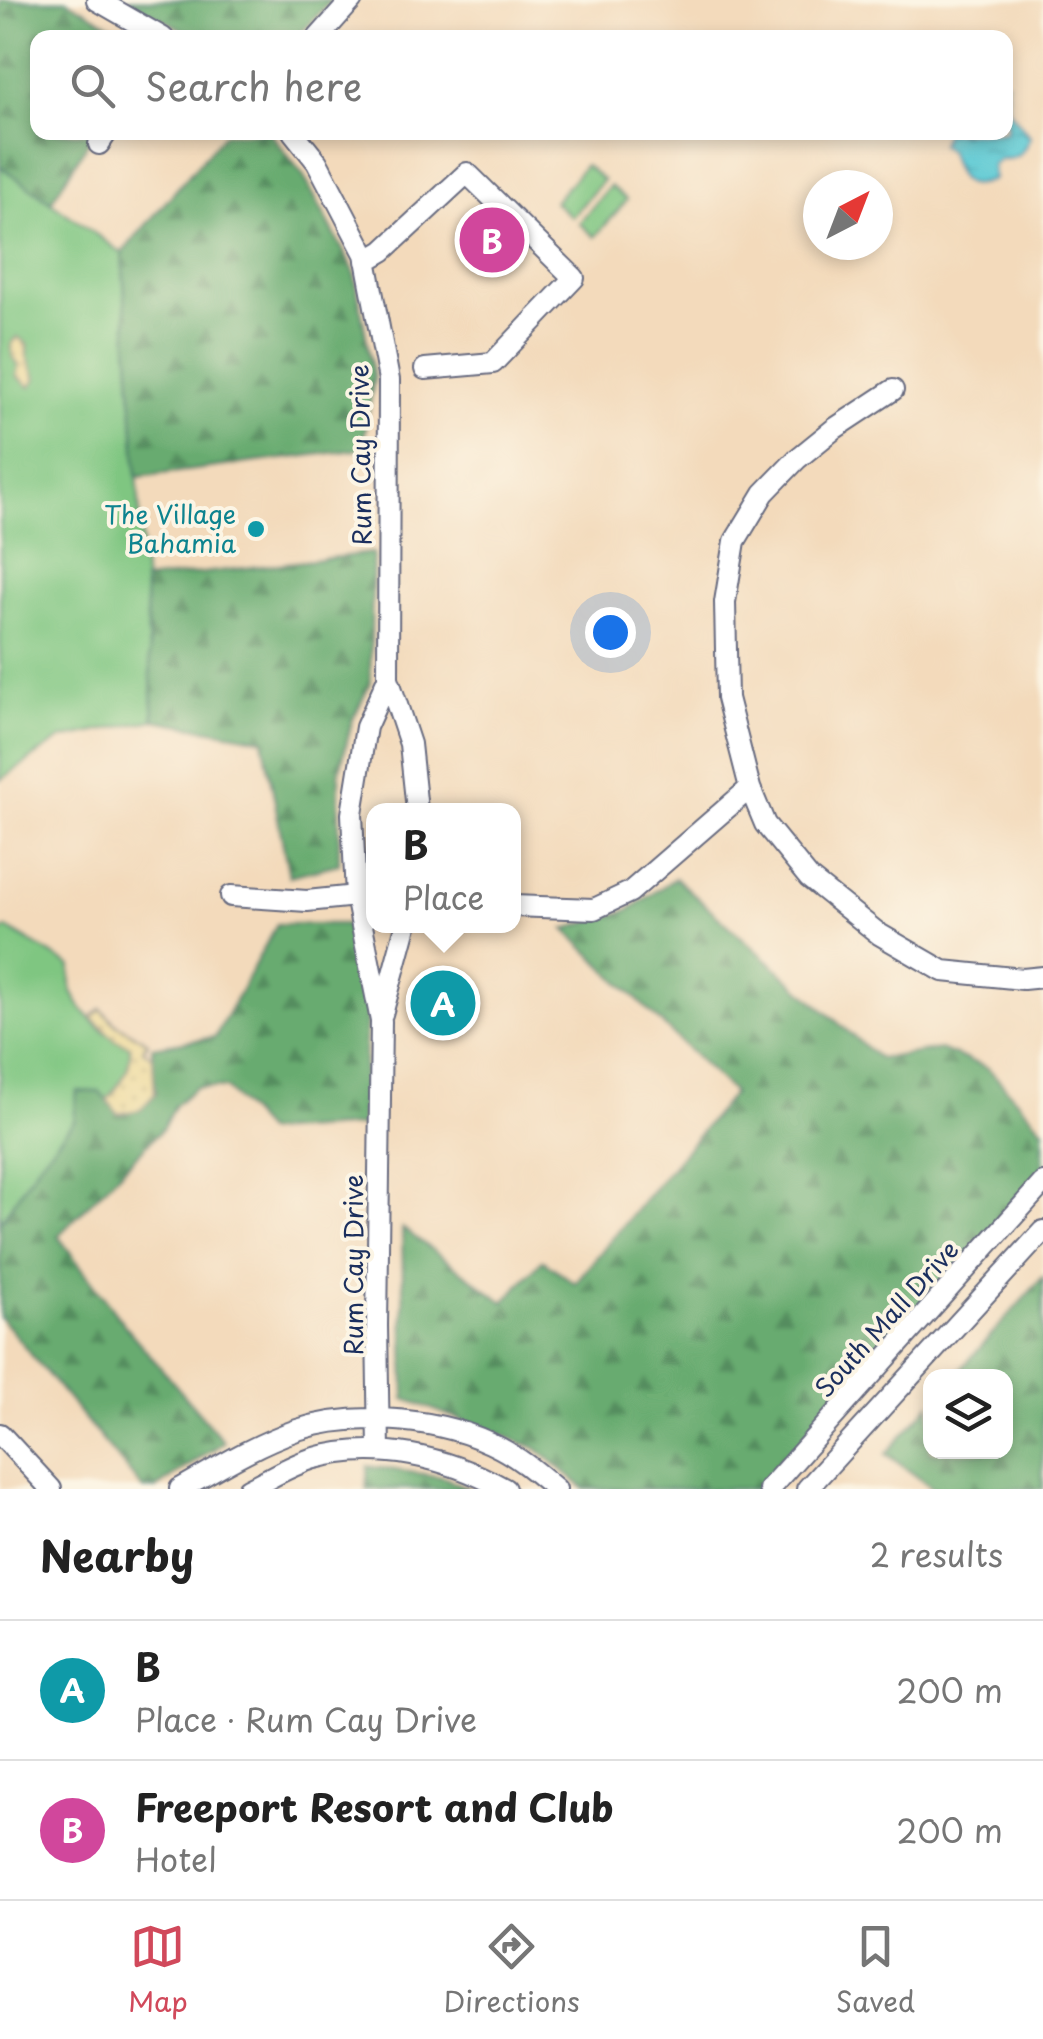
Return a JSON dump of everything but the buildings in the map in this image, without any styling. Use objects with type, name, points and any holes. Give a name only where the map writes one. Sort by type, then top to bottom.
[{"type":"street","points":[[97,0],[148,30]]},
{"type":"street","points":[[325,30],[352,0]]},
{"type":"street","name":"Rum Cay Drive","points":[[300,140],[318,162],[366,261],[389,380],[388,678],[410,744],[416,803]]},
{"type":"street","points":[[366,261],[383,251],[467,173],[574,278],[493,362],[425,369]]},
{"type":"street","points":[[892,390],[834,429],[797,460],[764,494],[735,541],[725,602],[726,698],[750,788],[765,824],[808,878],[879,934],[943,971],[1024,980],[1043,978]]},
{"type":"street","name":"Rum Cay Drive","points":[[364,897],[352,814],[366,727],[388,678]]},
{"type":"street","points":[[521,906],[594,908],[630,892],[750,788]]},
{"type":"street","points":[[231,896],[307,901],[364,897]]},
{"type":"street","name":"Rum Cay Drive","points":[[369,933],[380,1020],[379,1450]]},
{"type":"street","name":"Rum Cay Drive","points":[[380,1020],[404,933]]},
{"type":"street","name":"South Mall Drive","points":[[777,1486],[1043,1182]]},
{"type":"street","points":[[807,1489],[1043,1231]]},
{"type":"street","points":[[180,1489],[300,1429],[352,1420],[424,1425],[484,1441],[524,1462],[556,1489]]},
{"type":"street","points":[[0,1434],[52,1489]]},
{"type":"street","points":[[248,1489],[311,1460],[379,1450],[454,1466],[505,1489]]},
{"type":"green space","points":[[0,0],[67,0],[119,30],[30,30],[30,140],[90,140],[51,202],[0,166]]},
{"type":"green space","points":[[128,0],[332,0],[304,30],[183,30]]},
{"type":"green space","points":[[219,140],[276,140],[303,175],[354,271],[374,380],[362,449],[137,477],[122,253]]},
{"type":"green space","points":[[585,165],[603,180],[572,217],[554,202]]},
{"type":"green space","points":[[0,166],[122,253],[154,720],[61,739],[0,780]]},
{"type":"green space","points":[[610,186],[627,200],[595,237],[579,223]]},
{"type":"green space","points":[[373,553],[370,684],[352,721],[339,774],[339,864],[289,876],[263,739],[154,720],[144,580]]},
{"type":"green space","points":[[675,878],[879,1059],[940,1049],[988,1068],[1043,1129],[1043,1171],[759,1489],[585,1489],[536,1448],[405,1399],[402,1228],[504,1302],[542,1260],[575,1283],[733,1093],[565,929],[629,910]]},
{"type":"green space","points":[[277,924],[346,924],[367,1011],[361,1126],[266,1132],[226,1088],[196,1087],[174,1106],[163,1128],[58,1236],[126,1327],[224,1442],[155,1489],[143,1489],[0,1317],[0,1223],[39,1163],[74,1121],[77,1091],[100,1092],[119,1114],[155,1094],[152,1047],[215,1037]]},
{"type":"green space","points":[[7,928],[71,966],[72,991],[82,1008],[104,1031],[130,1046],[130,1054],[125,1075],[107,1100],[100,1092],[39,1163],[0,1223],[0,932]]},
{"type":"green space","points":[[1043,1277],[1043,1489],[934,1489],[886,1454],[923,1412],[923,1459],[1013,1459],[1013,1369],[961,1369]]},
{"type":"green space","points":[[368,1466],[443,1477],[470,1489],[366,1489]]},
{"type":"sand","points":[[18,337],[27,344],[27,356],[36,378],[30,387],[17,376],[19,366],[12,356],[12,343]]},
{"type":"sand","points":[[101,1009],[116,1024],[148,1042],[143,1050],[153,1057],[155,1094],[140,1110],[118,1114],[107,1100],[127,1069],[130,1046],[115,1040],[91,1017]]},
{"type":"water","points":[[1013,115],[1030,137],[1019,154],[992,165],[993,179],[974,184],[962,180],[949,151],[940,145],[942,140],[1013,140]]},
{"type":"place","name":"Freeport Resort and Club","points":[[492,240]]},
{"type":"place","name":"The Village Bahamia","points":[[256,529]]},
{"type":"place","name":"B","points":[[443,1003]]}]
